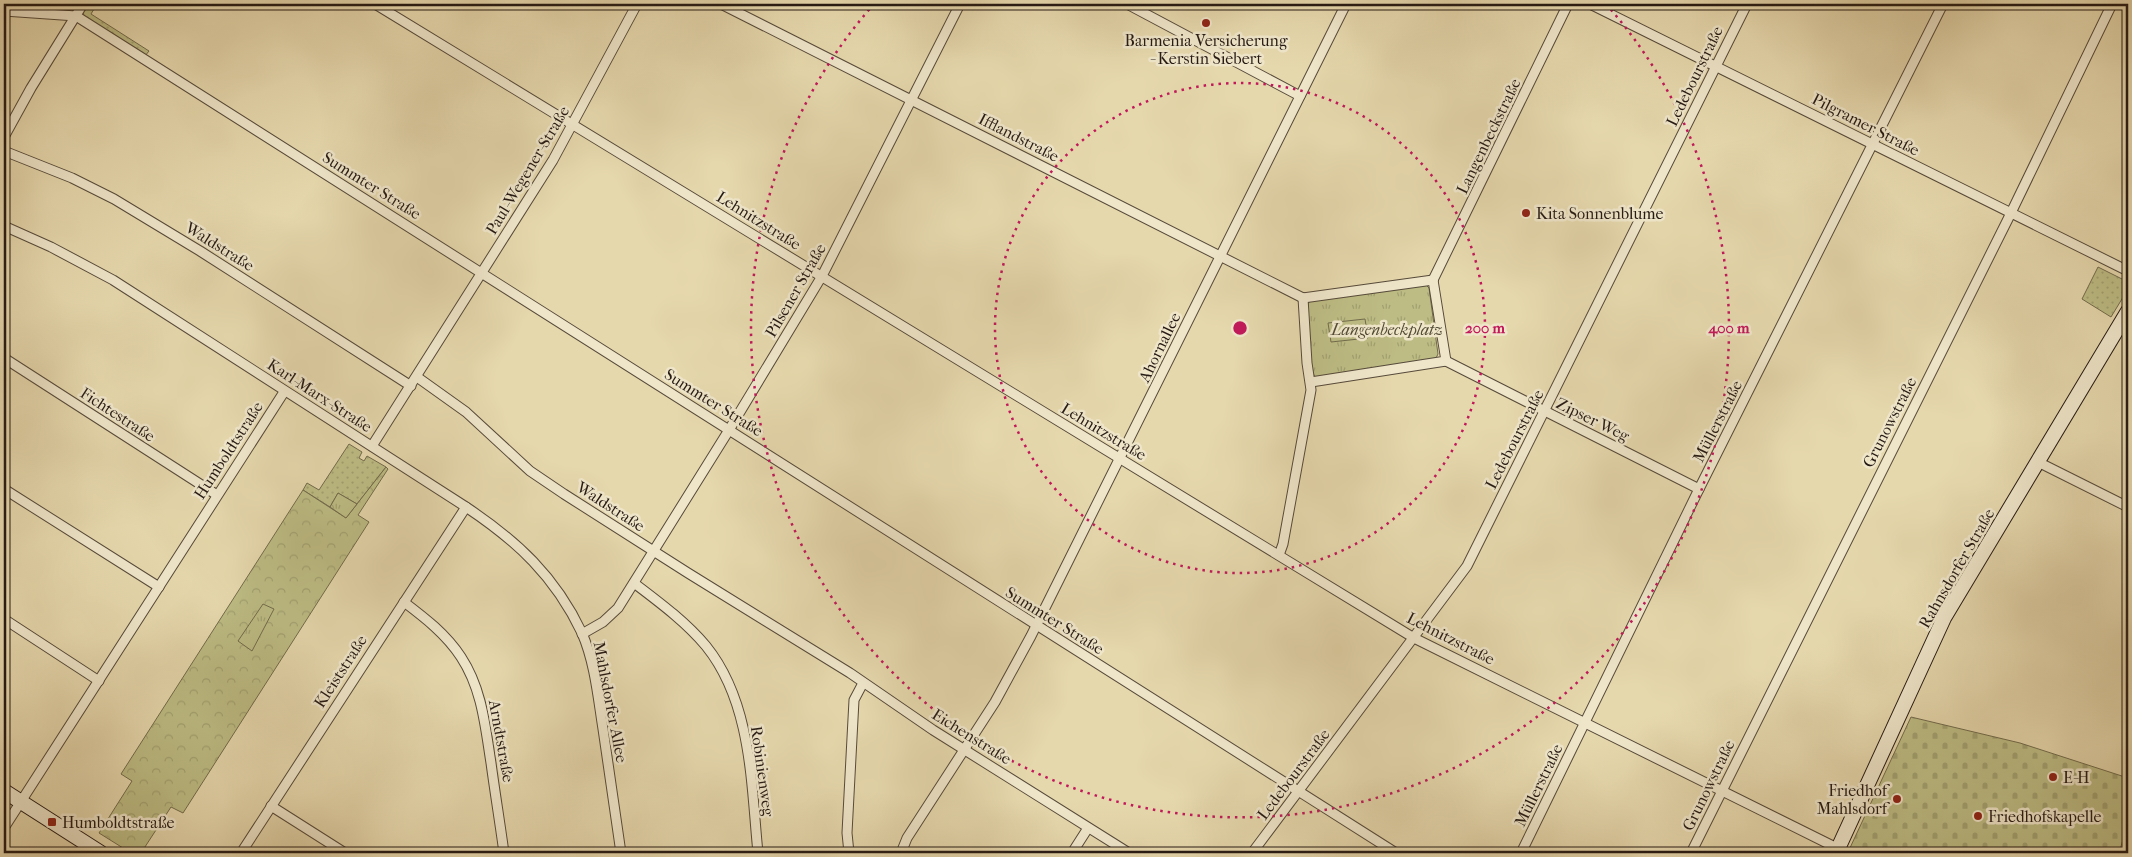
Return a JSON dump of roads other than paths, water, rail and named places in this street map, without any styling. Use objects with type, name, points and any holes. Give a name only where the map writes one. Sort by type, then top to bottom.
[{"type":"street","points":[[4,136],[30,90],[84,4]]},
{"type":"street","name":"Lehnitzstraße","points":[[375,4],[1414,638],[1722,791],[1836,851]]},
{"type":"street","name":"Paul-Wegener-Straße","points":[[372,446],[553,160],[638,4]]},
{"type":"street","name":"Ifflandstraße","points":[[721,4],[1303,298]]},
{"type":"street","name":"Pilsener Straße","points":[[683,504],[822,276],[960,4]]},
{"type":"street","points":[[1127,4],[1300,96]]},
{"type":"street","name":"Ahornallee","points":[[901,853],[907,838],[995,702],[1036,625],[1346,4]]},
{"type":"street","name":"Langenbeckstraße","points":[[1433,280],[1568,4]]},
{"type":"street","name":"Pilgramer Straße","points":[[1590,4],[2128,271]]},
{"type":"street","name":"Ledebourstraße","points":[[1252,853],[1467,566],[1747,4]]},
{"type":"street","name":"Müllerstraße","points":[[1521,853],[1700,489],[1943,4]]},
{"type":"street","name":"Grunowstraße","points":[[1691,853],[2112,4]]},
{"type":"street","name":"Summter Straße","points":[[4,11],[76,16],[1396,853]]},
{"type":"street","name":"Waldstraße","points":[[4,151],[72,178],[114,199],[200,250],[411,386]]},
{"type":"street","name":"Karl-Marx-Straße","points":[[4,226],[46,244],[113,280],[278,385],[284,392],[372,446],[498,528],[526,553],[555,588],[582,634]]},
{"type":"street","points":[[1279,555],[1283,544],[1298,463],[1311,382],[1307,363],[1303,298],[1433,280],[1446,361],[1311,382]]},
{"type":"street","name":"Rahnsdorfer Straße","points":[[1836,851],[1944,618],[2128,311]]},
{"type":"street","name":"Fichtestraße","points":[[4,358],[217,495]]},
{"type":"street","name":"Zipser Weg","points":[[1446,361],[1700,489]]},
{"type":"street","name":"Waldstraße","points":[[417,377],[466,412],[530,471],[801,642]]},
{"type":"street","name":"Humboldtstraße","points":[[4,828],[284,392]]},
{"type":"street","points":[[2038,462],[2128,507]]},
{"type":"street","points":[[4,489],[159,587]]},
{"type":"street","name":"Mahlsdorfer Allee","points":[[621,853],[596,684],[582,634],[603,622],[614,612],[634,584],[683,504]]},
{"type":"street","name":"Kleiststraße","points":[[242,853],[466,507]]},
{"type":"street","name":"Robinienweg","points":[[634,584],[692,630],[706,646],[725,677],[745,738],[758,853]]},
{"type":"street","name":"Arndtstraße","points":[[404,602],[446,637],[461,657],[476,685],[485,719],[504,853]]},
{"type":"street","points":[[4,619],[99,681]]},
{"type":"street","name":"Eichenstraße","points":[[801,642],[965,750],[1128,853]]},
{"type":"street","points":[[849,853],[848,833],[854,700],[863,683]]},
{"type":"street","points":[[4,791],[101,853]]},
{"type":"street","points":[[272,806],[346,853]]},
{"type":"street","points":[[1072,853],[1088,828]]},
{"type":"place","name":"Barmenia Versicherung - Kerstin Siebert","points":[[1206,23]]},
{"type":"place","name":"Kita Sonnenblume","points":[[1526,213]]},
{"type":"place","name":"E-H","points":[[2053,777]]},
{"type":"place","name":"Friedhof Mahlsdorf","points":[[1897,799]]},
{"type":"place","name":"Friedhofskapelle","points":[[1978,816]]},
{"type":"place","name":"Humboldtstraße","points":[[52,822]]},
{"type":"park label","name":"Langenbeckplatz","points":[[1387,329]]}]
